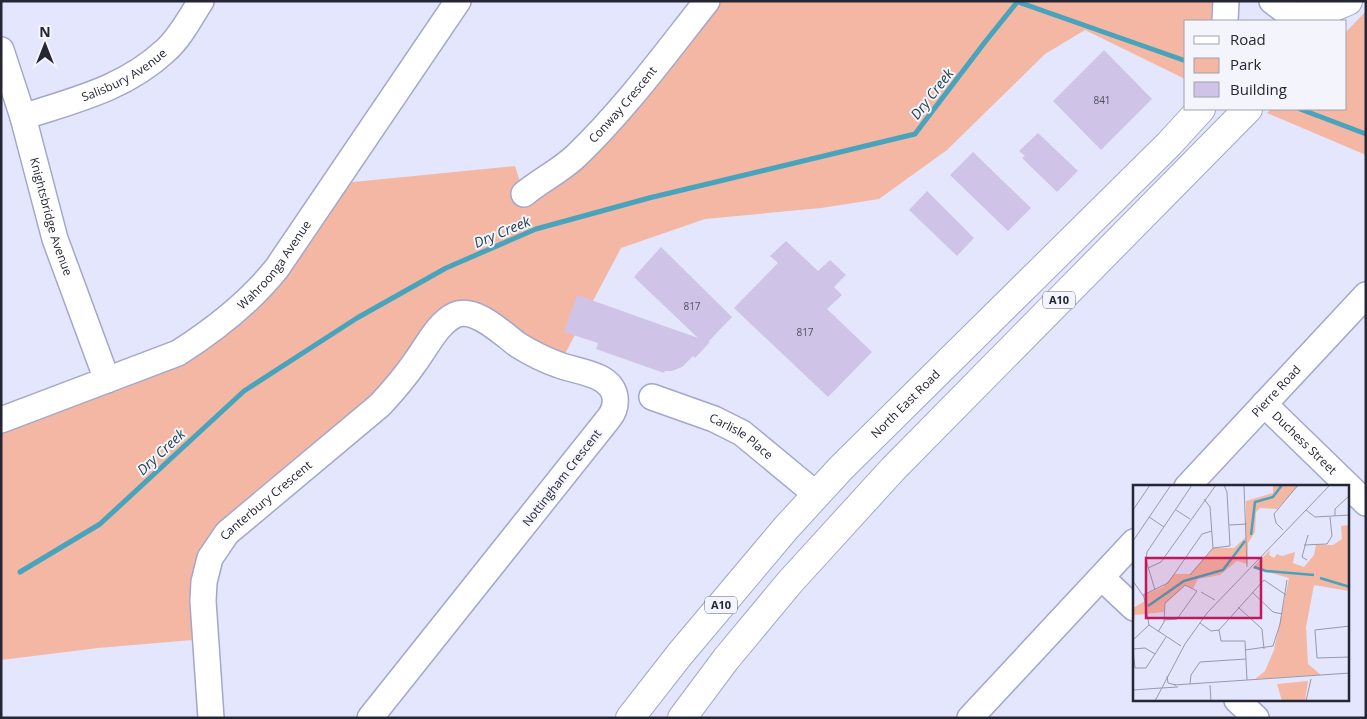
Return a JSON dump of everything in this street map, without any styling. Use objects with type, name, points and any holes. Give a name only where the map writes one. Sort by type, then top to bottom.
[{"type":"highway","points":[[1289,10],[1303,17],[1317,14],[1348,1]]},
{"type":"highway","points":[[1336,20],[1355,1]]},
{"type":"highway","name":"North East Road","points":[[630,718],[680,654],[786,528],[841,468],[1170,144],[1200,110]]},
{"type":"highway","name":"A10","points":[[682,718],[726,659],[790,582],[892,469],[1247,110]]},
{"type":"highway","points":[[820,549],[822,522],[816,495],[842,500],[871,493]]},
{"type":"street","name":"Salisbury Avenue","points":[[23,117],[112,88],[136,74],[165,52],[201,1]]},
{"type":"street","name":"Wahroonga Avenue","points":[[1,420],[157,362],[184,349],[230,314],[265,283],[458,1]]},
{"type":"street","name":"Conway Crescent","points":[[524,194],[564,167],[590,142],[623,107],[707,1]]},
{"type":"street","points":[[1225,20],[1226,1]]},
{"type":"street","name":"Knightsbridge Avenue","points":[[1,50],[23,117],[55,239],[107,380]]},
{"type":"street","name":"Pierre Road","points":[[1188,485],[1366,295]]},
{"type":"street","name":"Nottingham Crescent","points":[[370,718],[609,418],[614,409],[615,402],[611,387],[606,381],[535,354],[480,318],[464,314],[457,315],[439,330]]},
{"type":"street","name":"Canterbury Crescent","points":[[211,718],[203,601],[205,573],[215,550],[227,533],[380,405],[439,330]]},
{"type":"street","name":"Carlisle Place","points":[[652,397],[714,419],[742,433],[816,495]]},
{"type":"street","name":"Duchess Street","points":[[1264,404],[1347,485]]},
{"type":"street","name":"Duchess Street","points":[[1350,488],[1366,504]]},
{"type":"street","points":[[970,718],[1133,543]]},
{"type":"street","points":[[1102,578],[1133,607]]},
{"type":"green space","points":[[707,1],[1226,1],[1225,20],[1184,20],[1184,78],[1085,30],[1045,54],[947,150],[879,199],[821,208],[705,219],[621,248],[559,365],[469,314],[429,343],[220,541],[205,639],[98,648],[1,660],[1,420],[107,380],[230,314],[333,184],[515,166],[524,194]]},
{"type":"green space","points":[[1366,11],[1366,155],[1267,113],[1270,110],[1347,110],[1347,31]]},
{"type":"building","points":[[1104,50],[1152,99],[1101,150],[1053,101]]},
{"type":"building","points":[[1038,133],[1078,171],[1057,192],[1022,158],[1025,156],[1019,151]]},
{"type":"building","points":[[973,152],[1031,208],[1008,231],[950,175]]},
{"type":"building","points":[[927,191],[974,238],[957,256],[909,210]]},
{"type":"building","points":[[786,241],[818,271],[830,260],[846,275],[834,287],[842,295],[827,309],[872,352],[828,397],[734,308],[778,263],[770,256]]},
{"type":"building","points":[[661,247],[732,317],[695,358],[693,356],[682,367],[672,371],[665,371],[664,373],[596,349],[598,343],[564,332],[577,295],[698,338],[634,277]]},
{"type":"waterway","name":"Dry Creek","points":[[20,572],[100,524],[244,391],[357,318],[446,268],[536,229],[649,198],[915,134],[1018,1]]},
{"type":"waterway","points":[[1018,2],[1184,60]]},
{"type":"waterway","points":[[1303,110],[1366,134]]}]
